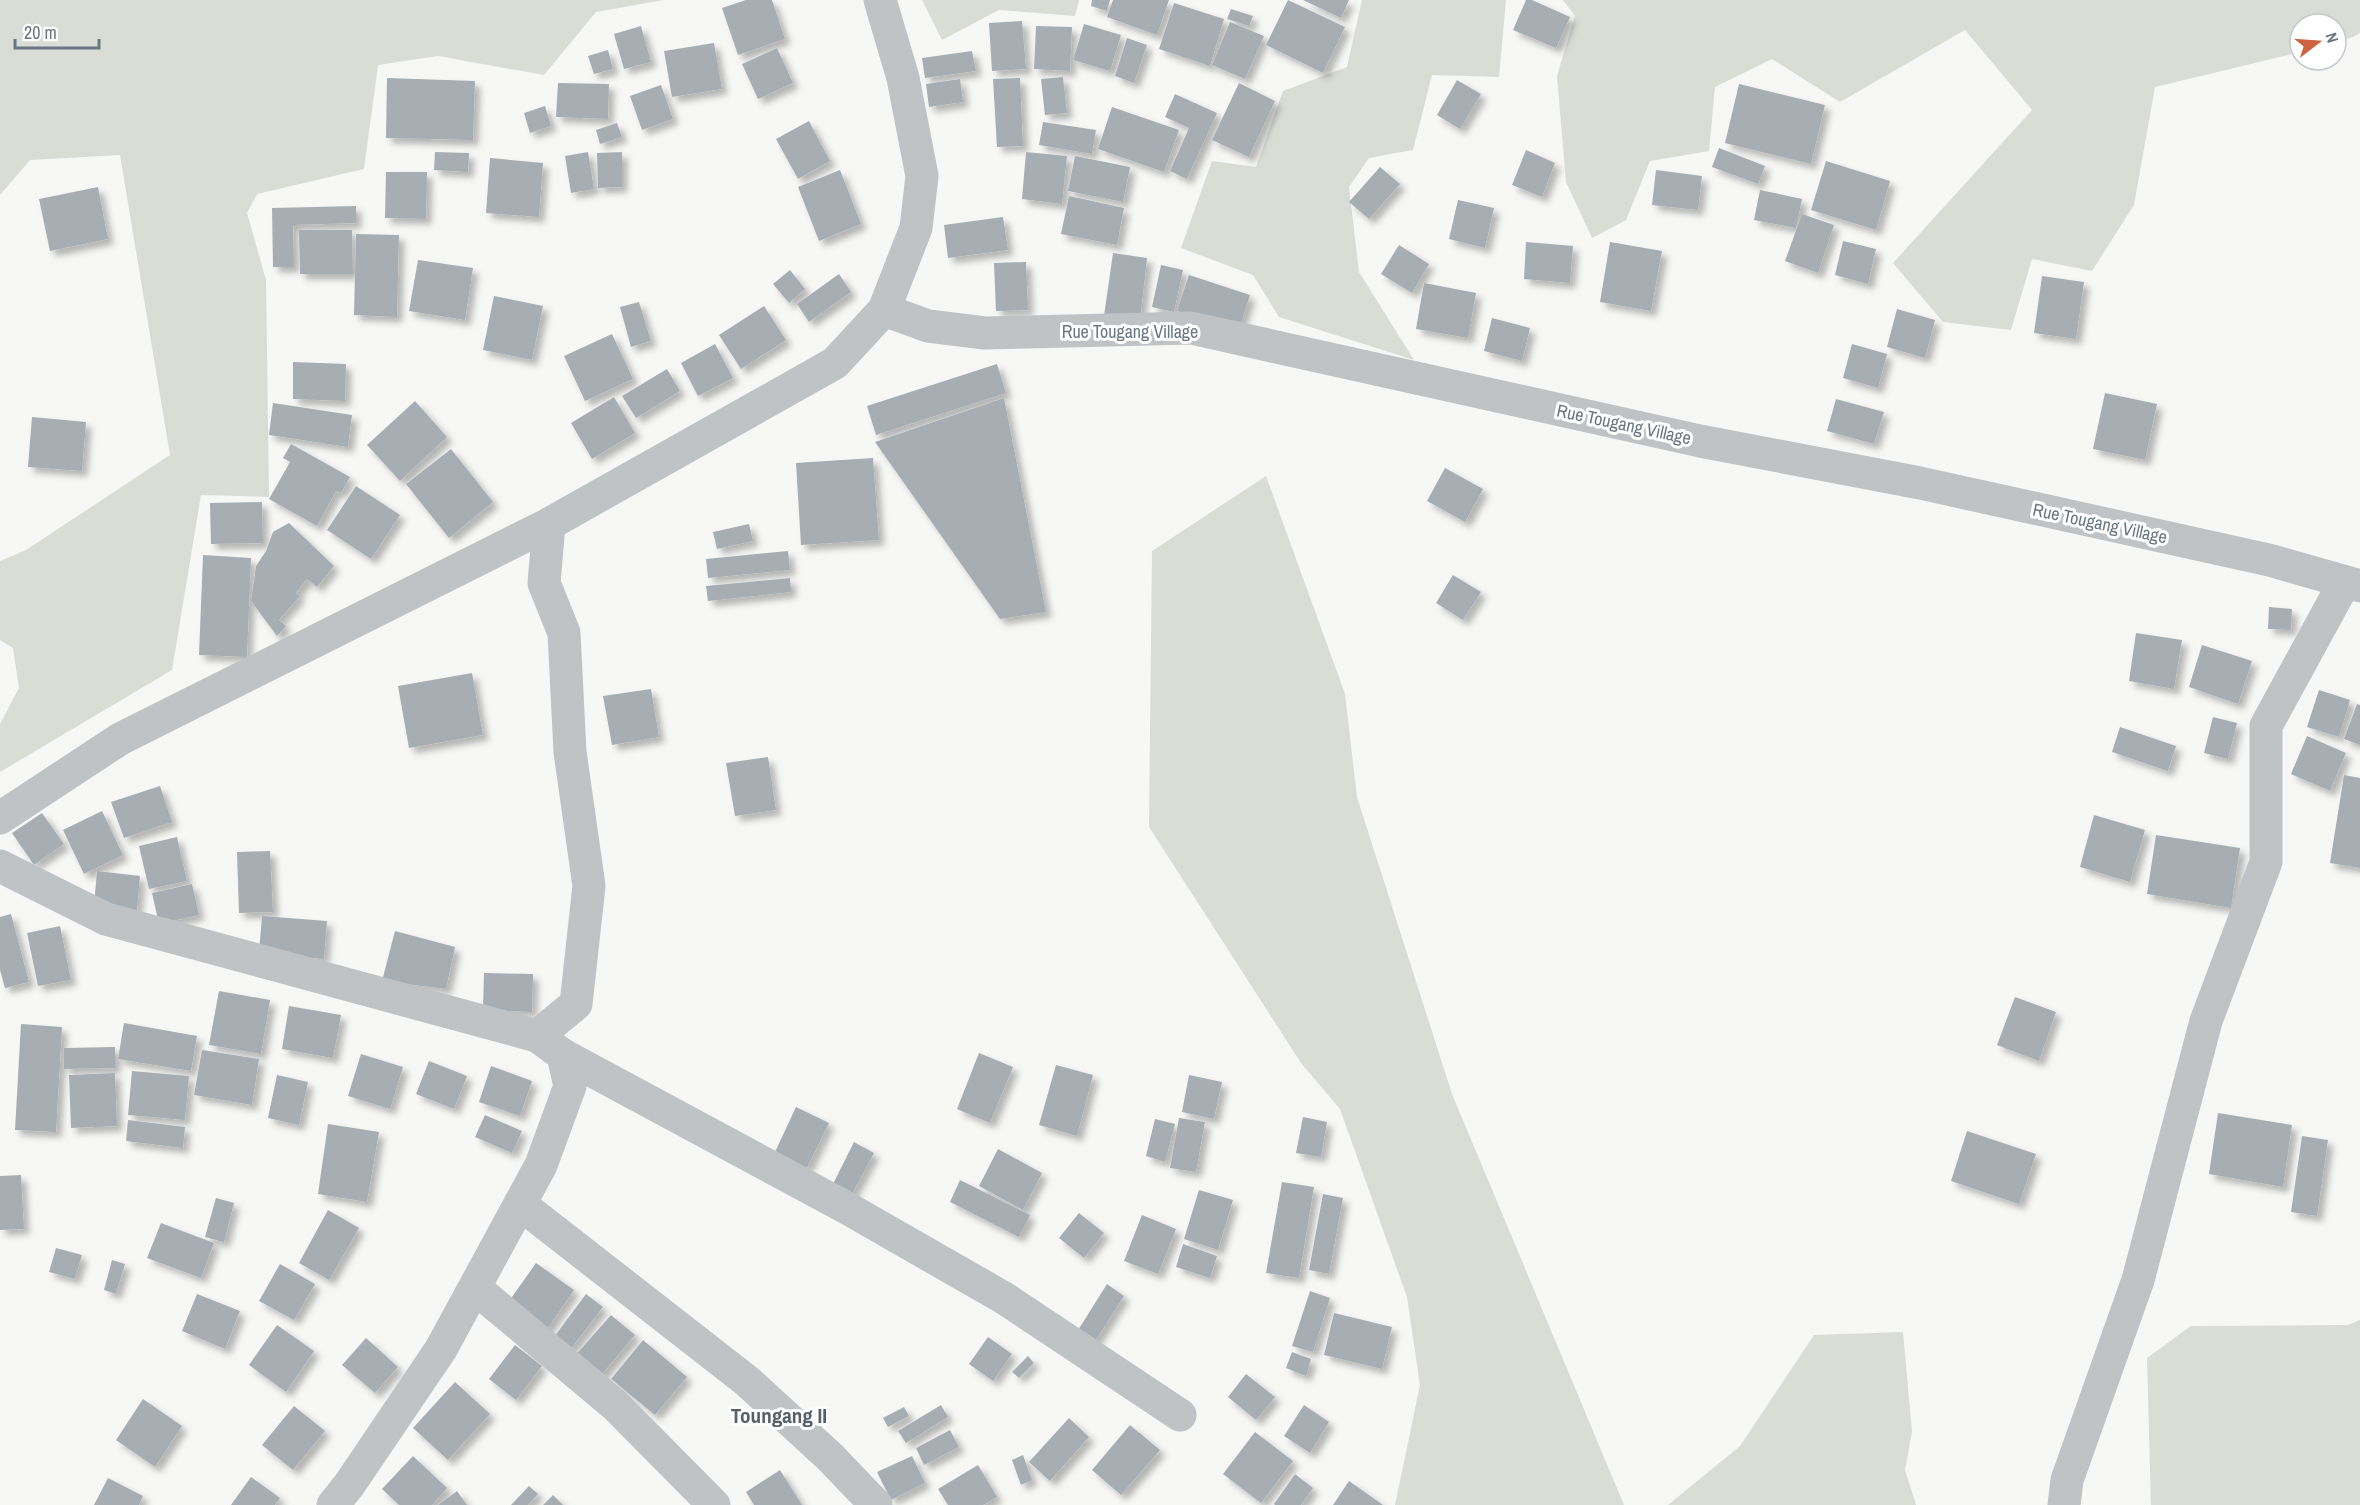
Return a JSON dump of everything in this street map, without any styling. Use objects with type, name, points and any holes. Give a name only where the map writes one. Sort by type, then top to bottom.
[{"type":"street","points":[[0,818],[120,739],[549,524],[836,363],[884,310],[916,228],[922,176],[903,78],[880,0]]},
{"type":"street","name":"Rue Tougang Village","points":[[884,310],[928,326],[985,333],[1191,327],[1700,441],[1920,483],[2258,558],[2352,585]]},
{"type":"street","points":[[549,524],[544,583],[564,633],[570,752],[590,886],[576,1004],[550,1045]]},
{"type":"street","points":[[2064,1505],[2067,1480],[2138,1280],[2206,1021],[2266,862],[2266,726],[2352,585]]},
{"type":"street","points":[[0,867],[106,919],[550,1045],[847,1208],[1004,1298],[1180,1415]]},
{"type":"street","points":[[333,1505],[441,1349],[541,1165],[570,1086],[550,1045]]},
{"type":"street","points":[[520,1204],[747,1381],[830,1456],[876,1505]]},
{"type":"street","points":[[476,1288],[615,1405],[714,1505]]},
{"type":"shaded area","points":[[0,0],[664,0],[596,12],[544,75],[438,56],[378,65],[364,169],[257,194],[247,213],[266,280],[269,497],[201,495],[172,670],[0,772],[0,724],[19,688],[13,648],[0,640],[0,561],[26,550],[170,455],[120,155],[30,160],[0,195]]},
{"type":"shaded area","points":[[922,0],[1079,0],[1075,16],[999,10],[942,40]]},
{"type":"shaded area","points":[[1362,0],[1506,0],[1499,77],[1432,75],[1413,150],[1369,158],[1349,187],[1359,272],[1414,360],[1279,317],[1253,275],[1181,248],[1212,161],[1256,167],[1283,91],[1347,67]]},
{"type":"shaded area","points":[[1563,0],[2360,0],[2360,33],[2348,38],[2348,12],[2288,12],[2288,55],[2155,87],[2134,205],[2092,271],[2032,259],[2011,330],[1943,322],[1893,263],[2032,110],[1965,30],[1840,102],[1772,59],[1715,87],[1709,151],[1650,161],[1626,220],[1592,238],[1566,182],[1557,76],[1575,16]]},
{"type":"shaded area","points":[[1266,476],[1345,694],[1357,797],[1452,1094],[1624,1505],[1395,1505],[1420,1385],[1407,1297],[1340,1109],[1301,1063],[1149,827],[1152,551]]},
{"type":"shaded area","points":[[2360,1320],[2360,1505],[2151,1505],[2147,1358],[2191,1326],[2348,1325]]},
{"type":"shaded area","points":[[1903,1332],[1912,1432],[1905,1470],[1916,1505],[1668,1505],[1740,1446],[1814,1335]]},
{"type":"building","points":[[746,0],[772,0],[785,39],[738,55],[722,8]]},
{"type":"building","points":[[1092,0],[1110,0],[1107,11],[1091,6]]},
{"type":"building","points":[[1113,0],[1169,0],[1157,35],[1107,17]]},
{"type":"building","points":[[1288,0],[1345,27],[1323,73],[1266,45]]},
{"type":"building","points":[[1303,0],[1349,0],[1341,18]]},
{"type":"building","points":[[1526,0],[1532,0],[1570,17],[1556,48],[1513,30]]},
{"type":"building","points":[[1174,3],[1224,19],[1210,66],[1159,49]]},
{"type":"building","points":[[1231,9],[1253,16],[1249,26],[1227,19]]},
{"type":"building","points":[[1022,21],[1026,69],[992,71],[989,23]]},
{"type":"building","points":[[1230,22],[1264,36],[1245,79],[1212,65]]},
{"type":"building","points":[[1084,24],[1121,35],[1110,71],[1073,60]]},
{"type":"building","points":[[641,26],[651,62],[624,69],[614,34]]},
{"type":"building","points":[[1036,26],[1072,27],[1070,71],[1034,69]]},
{"type":"building","points":[[1127,38],[1147,45],[1134,83],[1115,76]]},
{"type":"building","points":[[714,43],[722,89],[672,97],[664,51]]},
{"type":"building","points":[[777,48],[793,83],[758,99],[742,64]]},
{"type":"building","points":[[608,50],[613,69],[594,74],[588,56]]},
{"type":"building","points":[[972,51],[976,71],[925,78],[922,58]]},
{"type":"building","points":[[1063,77],[1067,113],[1045,115],[1041,79]]},
{"type":"building","points":[[387,78],[475,81],[473,140],[386,138]]},
{"type":"building","points":[[1020,78],[1023,146],[997,147],[993,79]]},
{"type":"building","points":[[960,79],[963,102],[929,107],[926,84]]},
{"type":"building","points":[[1457,80],[1481,94],[1460,129],[1437,115]]},
{"type":"building","points":[[558,83],[609,84],[608,119],[556,117]]},
{"type":"building","points":[[1239,83],[1275,101],[1249,157],[1212,140]]},
{"type":"building","points":[[1739,84],[1825,105],[1811,164],[1725,143]]},
{"type":"building","points":[[661,85],[673,119],[642,130],[630,96]]},
{"type":"building","points":[[1175,94],[1217,113],[1187,179],[1170,171],[1189,128],[1165,117]]},
{"type":"building","points":[[545,106],[551,126],[530,133],[524,113]]},
{"type":"building","points":[[1112,107],[1179,130],[1164,172],[1098,149]]},
{"type":"building","points":[[809,121],[830,161],[798,179],[776,139]]},
{"type":"building","points":[[1043,122],[1096,130],[1092,154],[1039,145]]},
{"type":"building","points":[[617,123],[622,137],[600,144],[596,130]]},
{"type":"building","points":[[1719,148],[1765,166],[1758,184],[1712,167]]},
{"type":"building","points":[[1526,150],[1555,163],[1542,197],[1512,185]]},
{"type":"building","points":[[435,152],[469,153],[468,172],[434,170]]},
{"type":"building","points":[[588,152],[594,189],[571,193],[565,156]]},
{"type":"building","points":[[622,152],[622,187],[598,188],[597,153]]},
{"type":"building","points":[[1026,152],[1067,156],[1062,204],[1022,199]]},
{"type":"building","points":[[1075,156],[1130,167],[1123,202],[1068,191]]},
{"type":"building","points":[[490,158],[543,163],[539,217],[486,213]]},
{"type":"building","points":[[1826,161],[1890,181],[1876,230],[1811,210]]},
{"type":"building","points":[[1380,167],[1400,184],[1369,219],[1349,202]]},
{"type":"building","points":[[840,170],[861,224],[819,241],[798,187]]},
{"type":"building","points":[[1656,170],[1702,176],[1698,210],[1652,205]]},
{"type":"building","points":[[386,172],[427,172],[426,219],[385,218]]},
{"type":"building","points":[[98,187],[108,239],[50,251],[39,199]]},
{"type":"building","points":[[1760,190],[1802,199],[1796,228],[1754,220]]},
{"type":"building","points":[[1069,196],[1124,208],[1117,245],[1061,234]]},
{"type":"building","points":[[1458,200],[1494,208],[1485,248],[1449,239]]},
{"type":"building","points":[[356,206],[356,223],[293,225],[294,267],[273,267],[272,208]]},
{"type":"building","points":[[1802,214],[1834,225],[1818,273],[1785,261]]},
{"type":"building","points":[[1003,217],[1008,250],[948,258],[944,225]]},
{"type":"building","points":[[299,230],[352,230],[353,274],[300,274]]},
{"type":"building","points":[[356,234],[399,235],[397,317],[354,315]]},
{"type":"building","points":[[1843,241],[1876,249],[1868,284],[1835,275]]},
{"type":"building","points":[[1526,242],[1573,246],[1570,283],[1524,279]]},
{"type":"building","points":[[1610,242],[1662,251],[1651,311],[1600,302]]},
{"type":"building","points":[[1399,245],[1429,264],[1412,293],[1381,274]]},
{"type":"building","points":[[1113,253],[1147,258],[1140,321],[1104,316]]},
{"type":"building","points":[[418,260],[473,268],[465,320],[409,311]]},
{"type":"building","points":[[1026,262],[1028,310],[996,311],[994,263]]},
{"type":"building","points":[[1161,265],[1183,270],[1174,312],[1152,307]]},
{"type":"building","points":[[790,270],[805,289],[789,303],[773,284]]},
{"type":"building","points":[[839,274],[851,292],[809,322],[797,304]]},
{"type":"building","points":[[1189,275],[1250,295],[1239,330],[1177,311]]},
{"type":"building","points":[[2042,276],[2084,282],[2076,339],[2034,333]]},
{"type":"building","points":[[1424,283],[1476,293],[1468,338],[1416,329]]},
{"type":"building","points":[[494,296],[543,306],[532,360],[483,350]]},
{"type":"building","points":[[639,302],[651,341],[631,347],[620,307]]},
{"type":"building","points":[[764,306],[786,340],[741,369],[719,335]]},
{"type":"building","points":[[1897,309],[1935,320],[1925,358],[1887,347]]},
{"type":"building","points":[[1492,318],[1530,328],[1522,361],[1484,351]]},
{"type":"building","points":[[612,334],[633,379],[585,401],[564,356]]},
{"type":"building","points":[[715,344],[733,378],[698,396],[681,363]]},
{"type":"building","points":[[1852,344],[1887,354],[1878,388],[1843,378]]},
{"type":"building","points":[[293,362],[346,364],[345,401],[293,399]]},
{"type":"building","points":[[997,364],[1006,393],[876,435],[867,406]]},
{"type":"building","points":[[667,369],[680,391],[636,418],[622,396]]},
{"type":"building","points":[[2105,393],[2157,404],[2145,460],[2093,449]]},
{"type":"building","points":[[614,397],[635,433],[592,459],[571,423]]},
{"type":"building","points":[[1004,398],[1046,612],[1000,619],[875,442]]},
{"type":"building","points":[[1836,399],[1884,412],[1874,444],[1827,431]]},
{"type":"building","points":[[415,401],[447,437],[400,481],[367,445]]},
{"type":"building","points":[[273,403],[352,415],[348,447],[269,435]]},
{"type":"building","points":[[32,417],[86,422],[82,471],[28,467]]},
{"type":"building","points":[[291,444],[350,477],[341,493],[336,491],[317,526],[269,499],[290,462],[283,458]]},
{"type":"building","points":[[451,449],[493,502],[449,538],[406,484]]},
{"type":"building","points":[[873,458],[879,540],[801,545],[796,463]]},
{"type":"building","points":[[1445,468],[1483,489],[1465,522],[1427,501]]},
{"type":"building","points":[[356,486],[400,515],[371,559],[327,530]]},
{"type":"building","points":[[262,502],[263,543],[211,544],[210,503]]},
{"type":"building","points":[[289,523],[334,566],[317,587],[307,579],[296,593],[300,596],[279,620],[286,626],[277,636],[251,601],[256,566],[266,551],[273,532]]},
{"type":"building","points":[[749,524],[753,541],[717,549],[713,532]]},
{"type":"building","points":[[788,551],[790,570],[708,578],[706,559]]},
{"type":"building","points":[[203,555],[251,558],[247,657],[199,655]]},
{"type":"building","points":[[1453,575],[1481,592],[1463,620],[1436,603]]},
{"type":"building","points":[[790,578],[791,592],[708,601],[706,586]]},
{"type":"building","points":[[2269,607],[2292,609],[2291,630],[2268,629]]},
{"type":"building","points":[[2136,633],[2182,640],[2174,689],[2129,681]]},
{"type":"building","points":[[2202,645],[2252,661],[2238,704],[2189,687]]},
{"type":"building","points":[[472,673],[483,735],[409,748],[398,686]]},
{"type":"building","points":[[651,689],[659,737],[612,745],[603,696]]},
{"type":"building","points":[[2319,690],[2350,700],[2339,737],[2307,727]]},
{"type":"building","points":[[2357,704],[2360,705],[2360,745],[2344,739]]},
{"type":"building","points":[[2213,717],[2237,723],[2228,759],[2204,753]]},
{"type":"building","points":[[2120,727],[2176,746],[2168,771],[2112,752]]},
{"type":"building","points":[[2307,736],[2346,753],[2330,791],[2291,774]]},
{"type":"building","points":[[768,757],[776,810],[735,816],[726,763]]},
{"type":"building","points":[[2344,775],[2360,778],[2360,868],[2330,863]]},
{"type":"building","points":[[160,786],[172,822],[124,838],[111,802]]},
{"type":"building","points":[[102,811],[123,855],[84,874],[63,830]]},
{"type":"building","points":[[42,813],[64,844],[34,865],[12,833]]},
{"type":"building","points":[[2094,815],[2145,830],[2130,882],[2080,867]]},
{"type":"building","points":[[2156,835],[2240,848],[2231,908],[2147,894]]},
{"type":"building","points":[[177,837],[187,881],[149,889],[139,846]]},
{"type":"building","points":[[270,851],[273,912],[239,913],[237,852]]},
{"type":"building","points":[[97,871],[140,876],[137,910],[94,905]]},
{"type":"building","points":[[192,884],[199,915],[159,924],[152,893]]},
{"type":"building","points":[[11,914],[29,982],[5,988],[0,970],[0,917]]},
{"type":"building","points":[[262,916],[327,921],[324,959],[259,953]]},
{"type":"building","points":[[60,926],[71,980],[38,986],[27,933]]},
{"type":"building","points":[[395,931],[455,947],[446,989],[382,981]]},
{"type":"building","points":[[484,973],[533,974],[532,1012],[483,1010]]},
{"type":"building","points":[[219,991],[270,1000],[261,1054],[209,1045]]},
{"type":"building","points":[[2015,997],[2056,1012],[2039,1061],[1997,1045]]},
{"type":"building","points":[[289,1006],[341,1015],[333,1058],[282,1049]]},
{"type":"building","points":[[124,1023],[197,1036],[191,1071],[118,1059]]},
{"type":"building","points":[[21,1024],[62,1027],[56,1132],[15,1130]]},
{"type":"building","points":[[115,1047],[115,1068],[64,1069],[64,1048]]},
{"type":"building","points":[[202,1050],[259,1059],[252,1105],[194,1095]]},
{"type":"building","points":[[979,1053],[1013,1067],[990,1123],[957,1109]]},
{"type":"building","points":[[361,1054],[403,1067],[390,1109],[348,1096]]},
{"type":"building","points":[[429,1061],[467,1076],[454,1109],[416,1094]]},
{"type":"building","points":[[1056,1065],[1093,1075],[1077,1136],[1039,1125]]},
{"type":"building","points":[[491,1066],[532,1081],[520,1116],[479,1102]]},
{"type":"building","points":[[132,1071],[189,1076],[185,1120],[128,1115]]},
{"type":"building","points":[[115,1073],[117,1126],[71,1128],[69,1075]]},
{"type":"building","points":[[277,1075],[308,1082],[299,1125],[268,1118]]},
{"type":"building","points":[[1189,1075],[1222,1082],[1214,1119],[1182,1112]]},
{"type":"building","points":[[796,1107],[829,1123],[807,1168],[775,1152]]},
{"type":"building","points":[[2218,1113],[2292,1125],[2283,1187],[2209,1174]]},
{"type":"building","points":[[485,1115],[522,1131],[512,1153],[475,1137]]},
{"type":"building","points":[[1303,1117],[1327,1122],[1321,1157],[1296,1153]]},
{"type":"building","points":[[1179,1118],[1205,1122],[1196,1172],[1170,1168]]},
{"type":"building","points":[[1155,1119],[1175,1124],[1165,1162],[1146,1156]]},
{"type":"building","points":[[128,1120],[185,1127],[183,1148],[126,1141]]},
{"type":"building","points":[[328,1124],[379,1132],[367,1202],[318,1194]]},
{"type":"building","points":[[1967,1131],[2036,1154],[2019,1204],[1951,1181]]},
{"type":"building","points":[[2302,1136],[2328,1140],[2317,1216],[2291,1212]]},
{"type":"building","points":[[854,1142],[874,1153],[851,1196],[832,1186]]},
{"type":"building","points":[[998,1149],[1042,1173],[1023,1210],[979,1186]]},
{"type":"building","points":[[21,1175],[24,1229],[0,1230],[0,1176]]},
{"type":"building","points":[[960,1180],[1030,1215],[1019,1237],[950,1202]]},
{"type":"building","points":[[1282,1182],[1314,1187],[1299,1278],[1266,1273]]},
{"type":"building","points":[[1199,1190],[1233,1200],[1218,1250],[1184,1239]]},
{"type":"building","points":[[1323,1194],[1343,1198],[1329,1274],[1309,1270]]},
{"type":"building","points":[[216,1198],[234,1203],[224,1242],[205,1237]]},
{"type":"building","points":[[328,1210],[359,1228],[329,1280],[299,1263]]},
{"type":"building","points":[[1079,1213],[1104,1233],[1084,1258],[1059,1238]]},
{"type":"building","points":[[1142,1215],[1176,1229],[1158,1274],[1124,1261]]},
{"type":"building","points":[[161,1223],[214,1243],[201,1278],[147,1258]]},
{"type":"building","points":[[1183,1244],[1217,1256],[1210,1278],[1176,1267]]},
{"type":"building","points":[[56,1248],[82,1255],[75,1279],[49,1272]]},
{"type":"building","points":[[112,1260],[125,1264],[116,1294],[104,1290]]},
{"type":"building","points":[[536,1263],[574,1290],[546,1331],[507,1304]]},
{"type":"building","points":[[280,1264],[315,1284],[294,1320],[259,1301]]},
{"type":"building","points":[[1107,1284],[1124,1296],[1092,1346],[1075,1335]]},
{"type":"building","points":[[1310,1291],[1330,1298],[1313,1352],[1292,1346]]},
{"type":"building","points":[[197,1294],[240,1311],[225,1349],[182,1331]]},
{"type":"building","points":[[586,1294],[603,1307],[570,1350],[554,1337]]},
{"type":"building","points":[[1334,1313],[1392,1327],[1382,1369],[1324,1355]]},
{"type":"building","points":[[611,1315],[635,1335],[598,1379],[573,1358]]},
{"type":"building","points":[[277,1325],[314,1351],[286,1392],[249,1365]]},
{"type":"building","points":[[988,1337],[1012,1354],[993,1381],[969,1364]]},
{"type":"building","points":[[366,1338],[398,1367],[375,1393],[342,1365]]},
{"type":"building","points":[[643,1340],[687,1377],[655,1415],[611,1379]]},
{"type":"building","points":[[515,1345],[542,1366],[516,1400],[489,1379]]},
{"type":"building","points":[[1292,1352],[1311,1359],[1306,1376],[1286,1368]]},
{"type":"building","points":[[1028,1356],[1034,1363],[1019,1378],[1012,1372]]},
{"type":"building","points":[[1246,1374],[1275,1397],[1256,1420],[1228,1397]]},
{"type":"building","points":[[455,1382],[490,1414],[448,1460],[413,1428]]},
{"type":"building","points":[[143,1399],[182,1426],[155,1467],[116,1440]]},
{"type":"building","points":[[941,1405],[948,1417],[906,1443],[898,1431]]},
{"type":"building","points":[[1304,1405],[1329,1422],[1310,1453],[1284,1436]]},
{"type":"building","points":[[294,1406],[325,1431],[293,1470],[262,1445]]},
{"type":"building","points":[[904,1407],[909,1416],[888,1427],[883,1418]]},
{"type":"building","points":[[1069,1418],[1089,1437],[1050,1481],[1029,1462]]},
{"type":"building","points":[[1130,1425],[1160,1450],[1121,1495],[1092,1470]]},
{"type":"building","points":[[950,1430],[959,1447],[924,1465],[916,1448]]},
{"type":"building","points":[[1255,1432],[1293,1461],[1261,1503],[1223,1474]]},
{"type":"building","points":[[1023,1455],[1032,1480],[1021,1485],[1012,1460]]},
{"type":"building","points":[[413,1456],[447,1488],[432,1505],[399,1505],[382,1489]]},
{"type":"building","points":[[912,1456],[925,1483],[891,1500],[877,1472]]},
{"type":"building","points":[[978,1465],[997,1497],[983,1505],[948,1505],[938,1489]]},
{"type":"building","points":[[780,1470],[802,1505],[754,1505],[746,1492]]},
{"type":"building","points":[[1295,1474],[1313,1488],[1301,1505],[1275,1505],[1274,1504]]},
{"type":"building","points":[[251,1477],[280,1498],[275,1505],[231,1505]]},
{"type":"building","points":[[108,1478],[143,1496],[139,1505],[94,1505]]},
{"type":"building","points":[[1349,1481],[1383,1505],[1333,1505]]},
{"type":"building","points":[[529,1486],[538,1494],[528,1505],[511,1505]]},
{"type":"building","points":[[457,1491],[467,1505],[438,1505]]},
{"type":"building","points":[[553,1495],[563,1505],[543,1505]]},
{"type":"district","name":"Toungang II","points":[[779,1415]]}]
